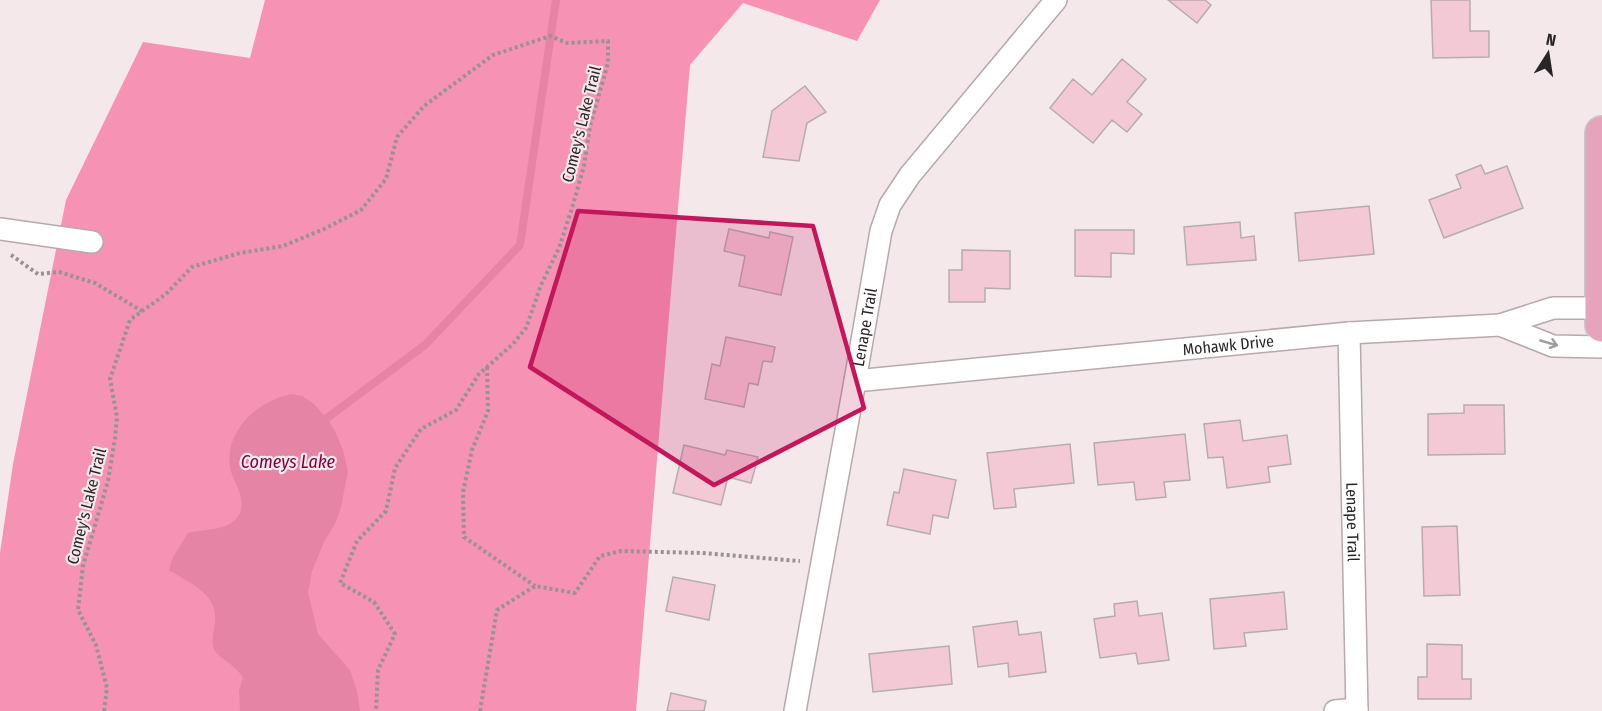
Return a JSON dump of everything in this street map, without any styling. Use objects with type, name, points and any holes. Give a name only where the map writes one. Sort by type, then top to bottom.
[{"type":"main road","points":[[1601,317],[1602,133]]},
{"type":"street","name":"Lenape Trail","points":[[795,711],[881,231],[890,205],[910,175],[1056,0]]},
{"type":"street","points":[[0,229],[92,242]]},
{"type":"street","name":"Mohawk Drive","points":[[855,381],[1350,333],[1500,325],[1553,308],[1601,317]]},
{"type":"street","points":[[1500,325],[1553,346],[1602,347]]},
{"type":"street","name":"Lenape Trail","points":[[1350,333],[1357,710]]},
{"type":"street","points":[[1335,711],[1357,710]]},
{"type":"path","name":"Comey's Lake Trail","points":[[104,711],[107,688],[99,656],[96,645],[78,610],[83,566],[108,481],[115,438],[117,417],[110,379],[130,320],[166,294],[192,267],[240,253],[283,246],[361,210],[386,179],[397,137],[424,106],[493,55],[550,36],[567,42],[608,41],[608,63],[590,126],[584,166],[559,248],[541,285],[526,328],[513,344],[478,374],[456,410],[421,429],[395,468],[386,511],[357,541],[340,583],[374,602],[395,634],[378,670],[376,711]]},
{"type":"path","points":[[5,250],[38,274],[59,272],[95,283],[142,311]]},
{"type":"path","points":[[487,367],[488,411],[472,450],[463,492],[464,537],[535,586],[575,593],[600,556],[621,551],[702,553],[804,561]]},
{"type":"path","points":[[480,711],[497,610],[535,586]]},
{"type":"highlighted area","points":[[578,211],[813,226],[864,408],[714,485],[530,367]]},
{"type":"shaded area","points":[[265,0],[880,0],[857,41],[743,3],[690,65],[636,711],[0,711],[0,553],[13,464],[66,200],[143,42],[250,58]]},
{"type":"water","name":"Comeys Lake","points":[[293,394],[302,396],[314,404],[327,419],[343,450],[348,471],[341,507],[312,571],[308,593],[318,634],[350,670],[357,691],[360,711],[240,711],[239,691],[243,678],[236,668],[214,649],[215,612],[212,603],[201,590],[169,570],[173,557],[188,533],[220,528],[236,519],[242,506],[240,493],[230,467],[233,440],[247,418],[257,410],[280,397]]},
{"type":"building","points":[[1168,0],[1205,0],[1211,5],[1197,23]]},
{"type":"building","points":[[1431,0],[1470,0],[1470,31],[1489,31],[1489,57],[1433,58]]},
{"type":"building","points":[[1122,59],[1146,79],[1127,102],[1142,114],[1127,132],[1112,120],[1093,143],[1050,108],[1073,79],[1092,95]]},
{"type":"building","points":[[805,86],[826,112],[807,123],[799,161],[763,157],[772,111]]},
{"type":"building","points":[[1481,165],[1485,174],[1507,166],[1523,208],[1444,238],[1429,200],[1461,188],[1456,175]]},
{"type":"building","points":[[1369,206],[1374,254],[1299,261],[1295,213]]},
{"type":"building","points":[[1240,222],[1241,238],[1254,236],[1256,260],[1187,265],[1184,227]]},
{"type":"building","points":[[729,229],[769,238],[770,232],[793,237],[781,295],[739,286],[745,256],[724,251]]},
{"type":"building","points":[[1075,230],[1134,230],[1134,254],[1111,253],[1111,277],[1075,276]]},
{"type":"building","points":[[962,250],[1010,251],[1010,289],[985,288],[985,302],[949,302],[949,270],[962,270]]},
{"type":"building","points":[[726,337],[775,347],[772,362],[763,361],[758,385],[749,383],[744,407],[705,399],[712,364],[720,366]]},
{"type":"building","points":[[1464,405],[1504,405],[1505,454],[1428,455],[1428,414],[1464,413]]},
{"type":"building","points":[[1240,420],[1243,441],[1287,435],[1291,464],[1268,467],[1270,482],[1227,488],[1223,457],[1208,458],[1204,424]]},
{"type":"building","points":[[1185,434],[1190,480],[1164,482],[1166,497],[1136,500],[1134,482],[1098,485],[1094,443]]},
{"type":"building","points":[[1070,444],[1074,483],[1014,489],[1016,507],[994,509],[987,453]]},
{"type":"building","points":[[684,445],[725,455],[727,450],[758,457],[751,483],[728,477],[721,505],[673,493]]},
{"type":"building","points":[[904,469],[956,480],[948,518],[933,515],[930,534],[887,525],[894,492],[899,493]]},
{"type":"building","points":[[1457,526],[1460,595],[1424,596],[1422,527]]},
{"type":"building","points":[[673,577],[715,585],[709,620],[666,611]]},
{"type":"building","points":[[1284,592],[1287,629],[1244,633],[1246,646],[1214,649],[1210,599]]},
{"type":"building","points":[[1137,601],[1139,616],[1162,613],[1169,660],[1138,664],[1136,653],[1100,658],[1094,619],[1115,616],[1114,604]]},
{"type":"building","points":[[1017,621],[1019,635],[1041,632],[1046,672],[1009,677],[1008,663],[978,667],[973,627]]},
{"type":"building","points":[[1427,644],[1462,645],[1462,679],[1471,679],[1471,699],[1418,699],[1418,677],[1427,677]]},
{"type":"building","points":[[949,646],[952,684],[873,692],[869,654]]},
{"type":"building","points":[[671,693],[706,701],[704,711],[667,711]]},
{"type":"waterway","points":[[319,424],[425,345],[520,245],[556,0]]}]
